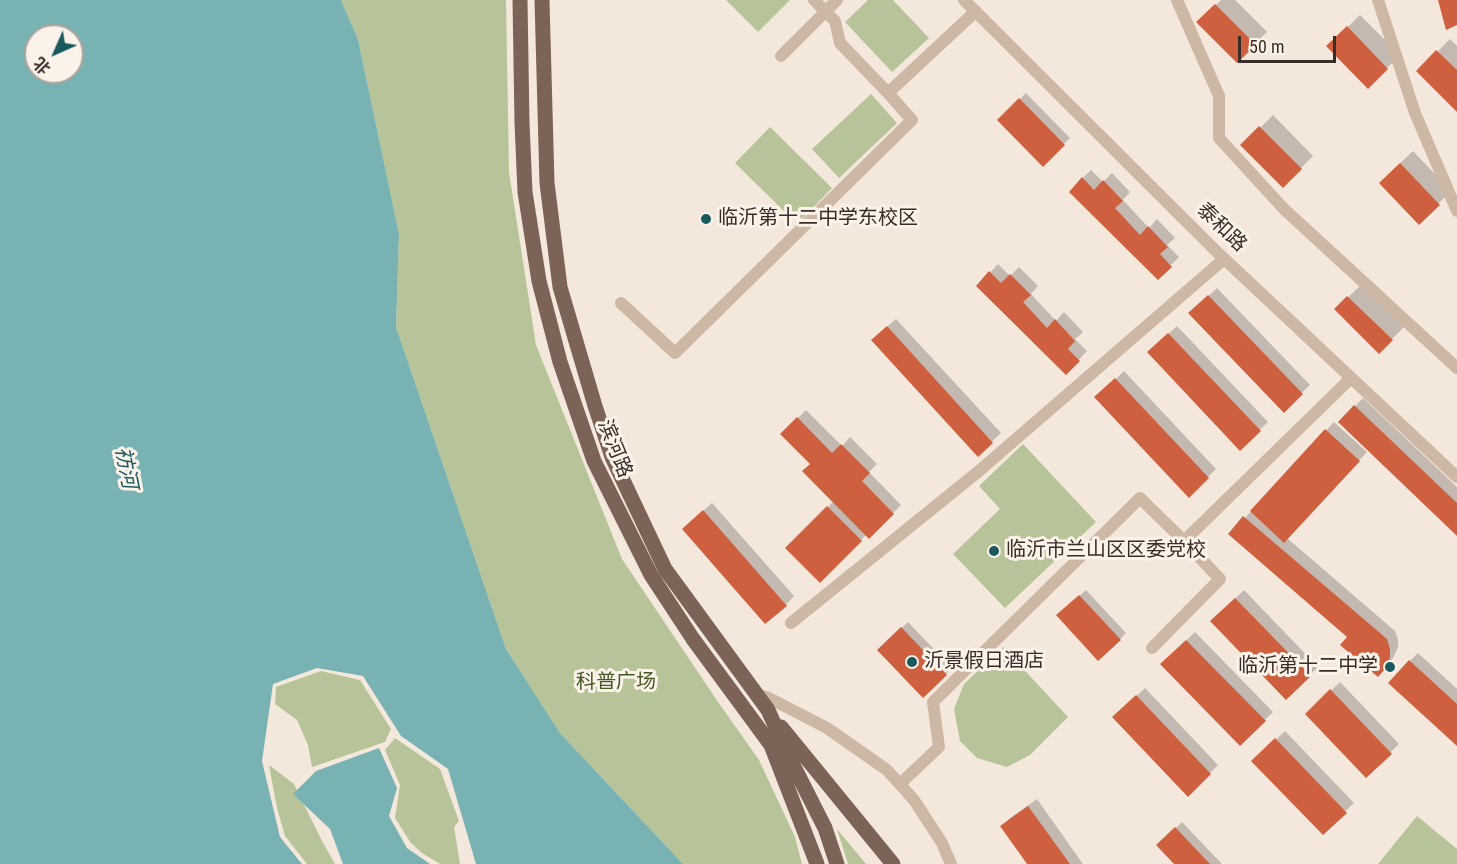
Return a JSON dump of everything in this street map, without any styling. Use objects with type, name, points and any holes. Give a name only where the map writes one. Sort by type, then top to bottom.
[{"type":"main road","name":"滨河路","points":[[520,0],[525,192],[538,281],[560,362],[575,406],[594,461],[651,575],[693,639],[771,745],[817,864]]},
{"type":"main road","name":"滨河路","points":[[542,0],[547,183],[560,287],[612,457],[665,569],[768,711],[825,828],[837,864]]},
{"type":"main road","points":[[768,711],[893,864]]},
{"type":"street","points":[[621,303],[675,353],[912,120],[840,43],[835,21],[814,0]]},
{"type":"street","points":[[781,56],[837,0]]},
{"type":"street","name":"泰和路","points":[[964,0],[1224,259],[1457,477]]},
{"type":"street","points":[[1177,0],[1220,96],[1219,138],[1284,209],[1457,368]]},
{"type":"street","points":[[1378,0],[1415,113],[1457,211]]},
{"type":"street","points":[[888,93],[976,11]]},
{"type":"street","points":[[790,623],[979,471],[1224,259]]},
{"type":"street","points":[[1184,541],[1351,378]]},
{"type":"street","points":[[900,784],[939,747],[933,702],[1140,498],[1220,579],[1152,648]]},
{"type":"street","points":[[756,694],[769,698],[828,728],[887,770],[914,800],[942,843],[951,864]]},
{"type":"green space","name":"科普广场","points":[[341,0],[506,0],[509,172],[536,345],[622,559],[759,760],[795,837],[802,864],[683,864],[560,733],[506,649],[396,327],[399,234],[358,39]]},
{"type":"green space","points":[[726,0],[790,0],[758,32]]},
{"type":"green space","points":[[868,0],[893,0],[929,38],[892,72],[845,22]]},
{"type":"green space","points":[[871,94],[897,123],[839,178],[812,149]]},
{"type":"green space","points":[[770,127],[832,188],[802,219],[794,211],[789,216],[735,163]]},
{"type":"green space","points":[[1023,444],[1096,522],[1005,608],[953,554],[1000,509],[979,486]]},
{"type":"green space","points":[[1003,647],[1068,717],[1030,755],[1007,767],[977,758],[960,741],[954,709],[964,684]]},
{"type":"green space","points":[[321,671],[360,680],[391,729],[385,742],[312,767],[308,745],[297,720],[275,704],[276,687]]},
{"type":"green space","points":[[395,738],[440,769],[459,821],[454,827],[460,864],[440,864],[422,853],[411,843],[395,818],[400,785],[385,750]]},
{"type":"green space","points":[[269,765],[294,784],[335,864],[307,864],[285,836]]},
{"type":"green space","points":[[1417,816],[1457,849],[1457,864],[1378,864]]},
{"type":"green space","points":[[837,829],[866,864],[848,864]]},
{"type":"water","name":"祊河","points":[[0,0],[341,0],[358,39],[399,234],[396,327],[506,649],[560,733],[683,864],[476,864],[448,769],[401,736],[363,676],[317,668],[273,684],[262,761],[280,837],[302,864],[0,864]]},
{"type":"water","points":[[379,748],[397,788],[389,816],[407,848],[430,864],[343,864],[330,829],[293,794],[316,771]]},
{"type":"building","points":[[1438,0],[1457,0],[1457,25],[1446,30]]},
{"type":"building","points":[[1215,4],[1256,45],[1237,63],[1196,22]]},
{"type":"building","points":[[1347,26],[1388,69],[1368,89],[1326,46]]},
{"type":"building","points":[[1436,50],[1457,70],[1457,112],[1416,71]]},
{"type":"building","points":[[1019,98],[1065,145],[1043,167],[997,120]]},
{"type":"building","points":[[1259,126],[1302,169],[1283,188],[1240,145]]},
{"type":"building","points":[[1400,163],[1440,205],[1419,225],[1379,183]]},
{"type":"building","points":[[1082,177],[1094,190],[1103,180],[1123,201],[1115,208],[1140,235],[1148,226],[1168,247],[1160,254],[1172,267],[1158,280],[1069,192]]},
{"type":"building","points":[[989,271],[1001,283],[1010,274],[1031,295],[1023,302],[1047,328],[1055,319],[1075,341],[1068,349],[1080,361],[1066,375],[976,286]]},
{"type":"building","points":[[1208,295],[1303,394],[1284,413],[1188,313]]},
{"type":"building","points":[[1347,296],[1393,340],[1379,354],[1334,309]]},
{"type":"building","points":[[887,326],[993,443],[978,457],[871,340]]},
{"type":"building","points":[[1168,333],[1261,431],[1240,451],[1147,352]]},
{"type":"building","points":[[1115,378],[1209,478],[1189,498],[1094,397]]},
{"type":"building","points":[[1354,405],[1457,503],[1457,536],[1338,422]]},
{"type":"building","points":[[797,417],[832,453],[841,444],[870,473],[862,481],[894,514],[869,539],[802,471],[810,464],[780,434]]},
{"type":"building","points":[[1325,429],[1360,461],[1284,543],[1250,511]]},
{"type":"building","points":[[827,506],[862,541],[820,583],[785,548]]},
{"type":"building","points":[[703,510],[787,606],[765,624],[682,529]]},
{"type":"building","points":[[1243,516],[1387,639],[1390,657],[1386,668],[1378,677],[1340,645],[1347,637],[1228,534]]},
{"type":"building","points":[[1079,595],[1121,640],[1098,661],[1056,615]]},
{"type":"building","points":[[1235,598],[1311,676],[1286,700],[1210,621]]},
{"type":"building","name":"沂景假日酒店","points":[[901,627],[947,675],[923,698],[877,650]]},
{"type":"building","points":[[1186,640],[1266,721],[1240,746],[1160,664]]},
{"type":"building","points":[[1409,660],[1457,704],[1457,746],[1388,683]]},
{"type":"building","points":[[1330,689],[1392,754],[1366,778],[1305,714]]},
{"type":"building","points":[[1136,695],[1211,774],[1188,797],[1112,717]]},
{"type":"building","points":[[1275,738],[1347,813],[1323,835],[1251,761]]},
{"type":"building","points":[[1028,806],[1070,864],[1027,864],[1000,826]]},
{"type":"building","points":[[1175,827],[1210,864],[1174,864],[1156,845]]},
{"type":"place","name":"临沂第十二中学东校区","points":[[706,219]]},
{"type":"place","name":"临沂市兰山区区委党校","points":[[994,551]]},
{"type":"place","name":"沂景假日酒店","points":[[912,662]]},
{"type":"place","name":"临沂第十二中学","points":[[1390,667]]}]
